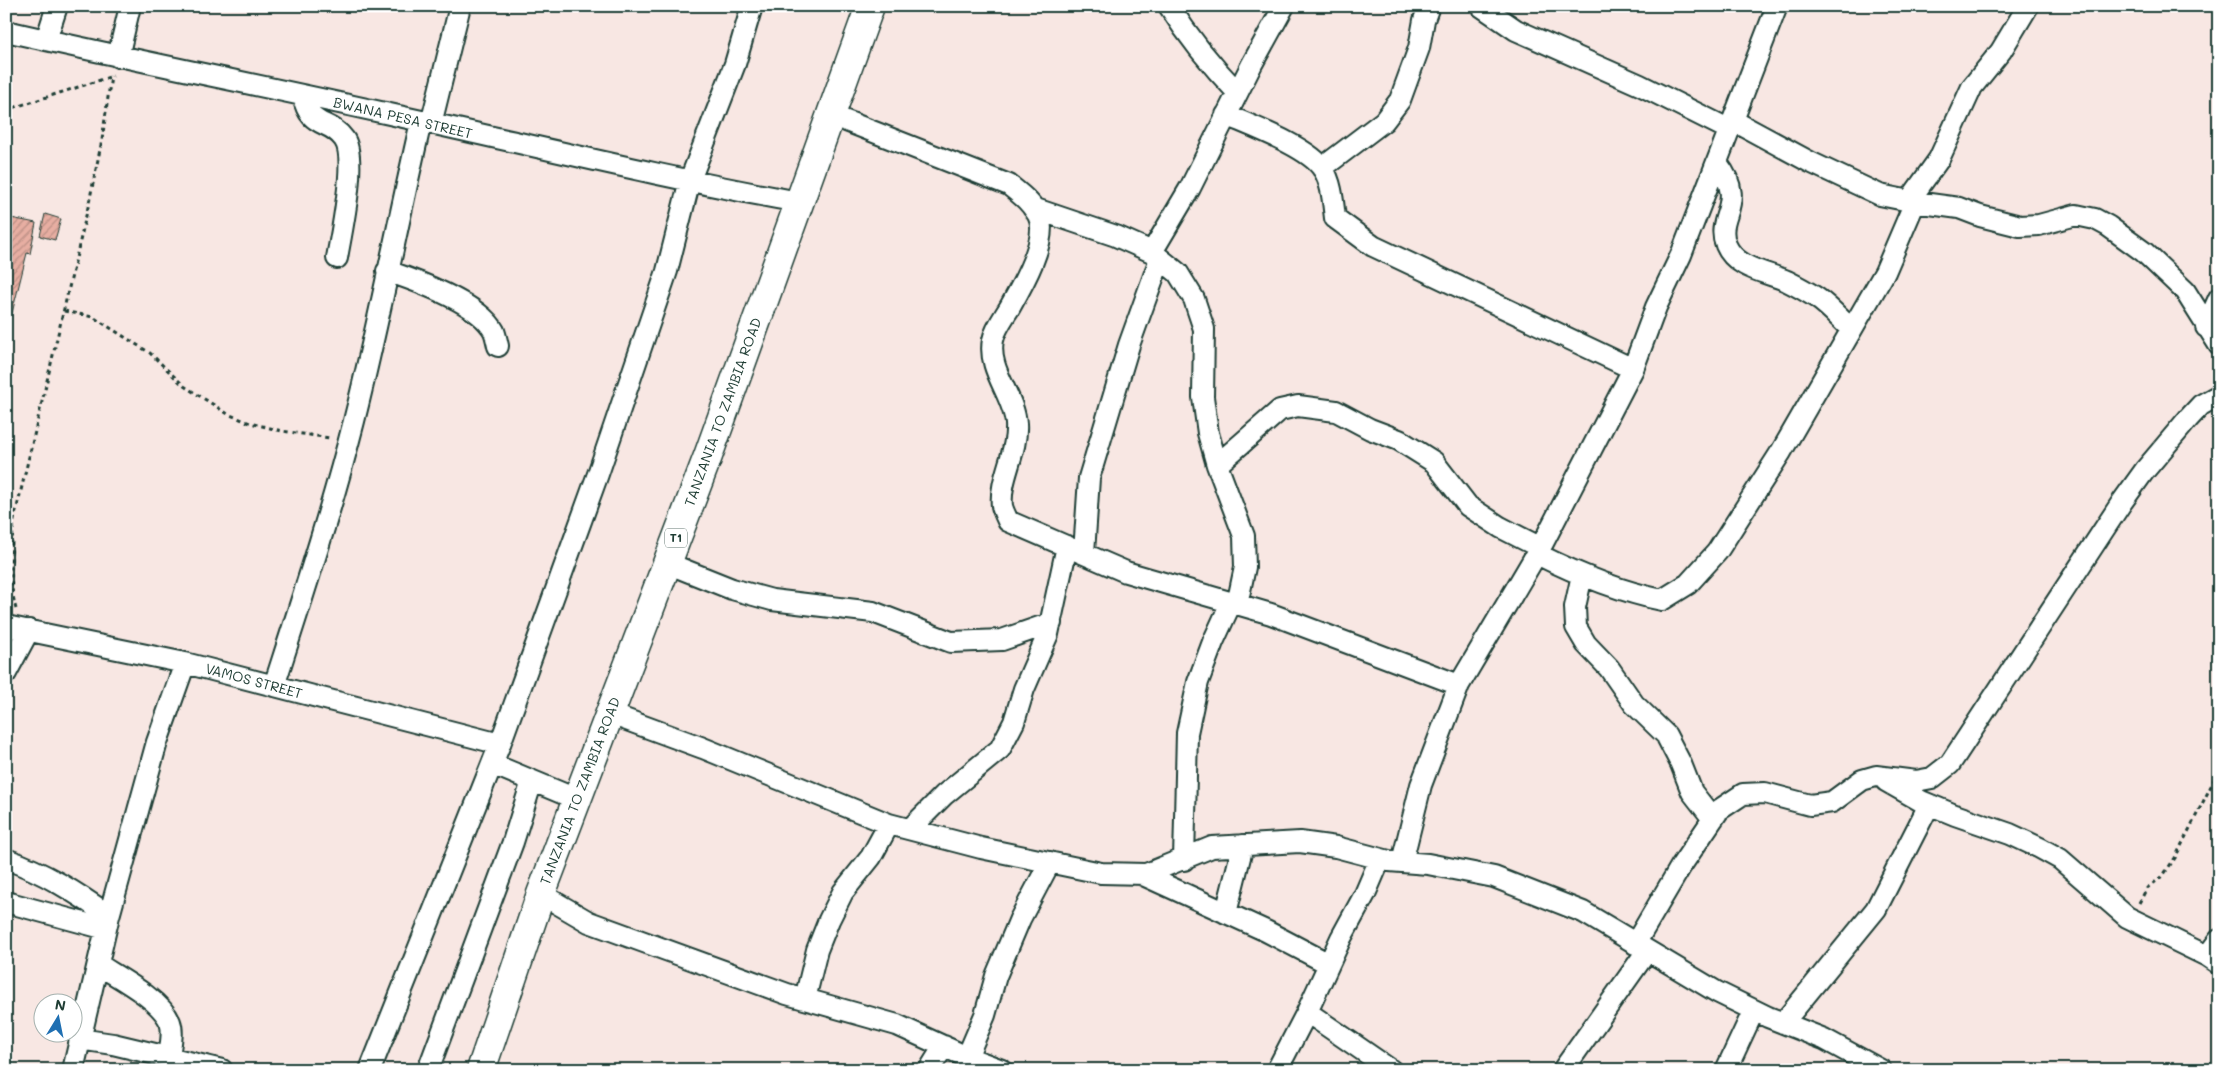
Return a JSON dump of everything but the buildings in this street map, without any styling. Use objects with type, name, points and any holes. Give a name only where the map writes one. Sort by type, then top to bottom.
[{"type":"highway","name":"TANZANIA TO ZAMBIA ROAD","points":[[481,1070],[541,894],[608,713],[708,456],[870,6]]},
{"type":"street","points":[[46,40],[57,6]]},
{"type":"street","points":[[118,57],[130,6]]},
{"type":"street","points":[[274,686],[302,601],[348,440],[374,338],[387,271],[426,123],[460,6]]},
{"type":"street","points":[[370,1070],[500,744],[643,342],[667,271],[690,180],[734,64],[752,6]]},
{"type":"street","points":[[1169,6],[1188,36],[1238,92]]},
{"type":"street","points":[[910,829],[944,795],[1000,749],[1014,722],[1024,689],[1048,634],[1075,550],[1089,478],[1156,255],[1226,115],[1284,6]]},
{"type":"street","points":[[1322,168],[1384,121],[1400,100],[1419,48],[1424,20],[1429,6]]},
{"type":"street","points":[[1481,6],[1516,30],[1732,125],[1880,195],[1912,202],[1959,208],[1980,216],[2020,226],[2039,225],[2076,215],[2095,219],[2144,252],[2185,291],[2219,345]]},
{"type":"street","points":[[1402,862],[1421,785],[1459,685],[1539,551],[1633,369],[1656,307],[1681,255],[1778,6]]},
{"type":"street","points":[[1217,464],[1280,410],[1298,406],[1336,411],[1370,429],[1400,440],[1434,462],[1468,506],[1582,576],[1631,594],[1662,600],[1688,584],[1717,552],[1765,477],[1885,272],[1912,202],[1939,160],[1972,88],[2002,50],[2028,6]]},
{"type":"street","name":"BWANA PESA STREET","points":[[6,31],[564,155],[799,202]]},
{"type":"street","points":[[303,96],[305,105],[312,118],[336,131],[344,139],[347,146],[350,169],[337,258]]},
{"type":"street","points":[[831,115],[1009,185],[1028,200],[1039,216],[1042,231],[1037,249],[1019,292],[993,339],[992,358],[1016,423],[1015,448],[1004,488],[1002,507],[1008,520],[1126,572],[1271,614],[1459,685]]},
{"type":"street","points":[[1226,115],[1277,138],[1308,155],[1322,168],[1330,182],[1335,218],[1374,246],[1633,369]]},
{"type":"street","points":[[1717,162],[1731,184],[1732,196],[1724,232],[1726,246],[1735,258],[1756,270],[1788,282],[1818,299],[1851,329]]},
{"type":"street","points":[[1033,208],[1116,236],[1156,255],[1178,274],[1186,286],[1194,299],[1204,329],[1203,397],[1208,433],[1217,464],[1244,536],[1245,567],[1234,604],[1213,642],[1198,682],[1187,733],[1184,860]]},
{"type":"street","points":[[387,271],[442,291],[464,304],[484,319],[494,331],[498,346]]},
{"type":"street","points":[[2206,326],[2219,298]]},
{"type":"street","points":[[1882,778],[1916,781],[1932,778],[1950,764],[2145,470],[2194,412],[2201,405],[2219,395]]},
{"type":"street","points":[[667,563],[732,589],[772,600],[873,612],[951,642],[1002,640],[1051,623]]},
{"type":"street","points":[[1582,576],[1576,607],[1576,627],[1586,644],[1609,668],[1634,704],[1666,735],[1681,764],[1692,792],[1713,818]]},
{"type":"street","points":[[6,672],[19,628]]},
{"type":"street","name":"VAMOS STREET","points":[[19,628],[185,663],[500,744]]},
{"type":"street","points":[[82,1028],[157,742],[185,663]]},
{"type":"street","points":[[608,713],[703,748],[889,824],[980,848],[1101,873],[1146,874],[1212,847],[1300,842],[1336,847],[1380,859],[1428,864],[1494,877],[1583,912],[1717,992],[1783,1023],[1824,1039],[1882,1070]]},
{"type":"street","points":[[492,764],[576,799]]},
{"type":"street","points":[[1563,1070],[1641,948],[1681,866],[1719,810],[1742,794],[1766,793],[1810,805],[1832,802],[1862,780],[1876,776],[1929,805],[2010,834],[2053,855],[2130,918],[2213,960],[2219,940]]},
{"type":"street","points":[[428,1070],[513,842],[532,781]]},
{"type":"street","points":[[1783,1023],[1876,909],[1929,805]]},
{"type":"street","points":[[805,999],[817,950],[829,920],[843,892],[871,857],[889,824]]},
{"type":"street","points":[[1226,913],[1243,845]]},
{"type":"street","points":[[1277,1070],[1307,1012],[1380,859]]},
{"type":"street","points":[[6,860],[28,867],[79,895],[108,923]]},
{"type":"street","points":[[967,1057],[985,1015],[996,976],[1020,919],[1050,862]]},
{"type":"street","points":[[1141,874],[1226,913],[1329,964]]},
{"type":"street","points":[[541,894],[589,922],[805,999],[897,1025],[967,1057],[1002,1070]]},
{"type":"street","points":[[6,902],[108,923]]},
{"type":"street","points":[[99,965],[146,996],[165,1015],[170,1022],[171,1029],[169,1057]]},
{"type":"street","points":[[1726,1070],[1754,1010]]},
{"type":"street","points":[[1307,1012],[1391,1070]]},
{"type":"street","points":[[82,1039],[113,1044],[222,1070]]},
{"type":"street","points":[[73,1070],[78,1044]]},
{"type":"street","points":[[929,1070],[944,1046]]},
{"type":"path","points":[[6,110],[111,76],[142,62]]},
{"type":"path","points":[[19,628],[12,593],[11,552],[14,520],[64,311],[100,149],[111,76]]},
{"type":"path","points":[[64,311],[93,318],[150,353],[184,386],[228,414],[250,423],[282,431],[348,440]]},
{"type":"path","points":[[2130,918],[2147,888],[2162,877],[2175,858],[2219,770]]}]
